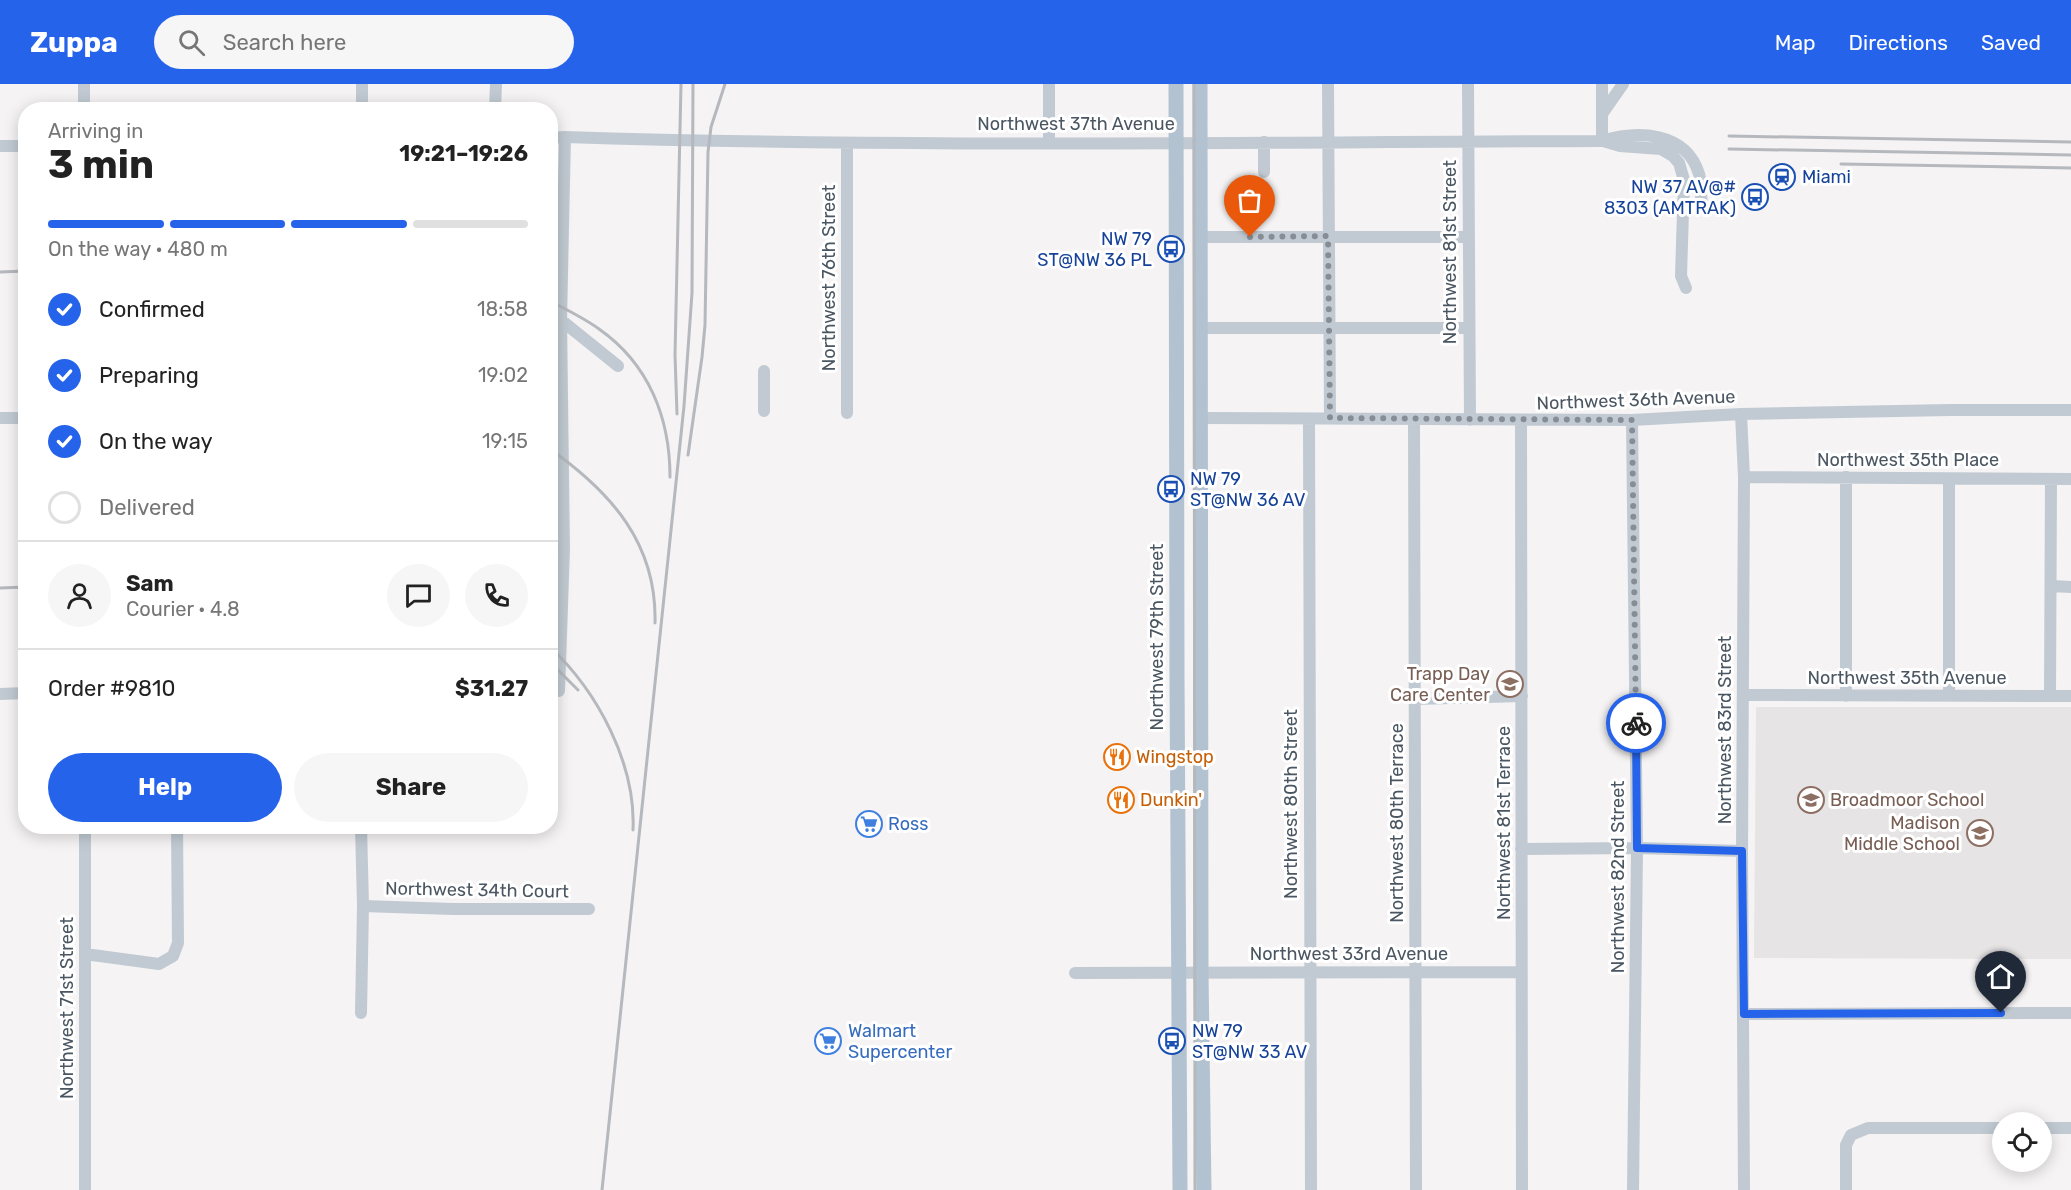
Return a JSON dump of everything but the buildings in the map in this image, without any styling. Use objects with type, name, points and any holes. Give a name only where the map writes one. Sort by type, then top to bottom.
[{"type":"main road","name":"Northwest 79th Street","points":[[1176,84],[1180,1190]]},
{"type":"main road","points":[[1200,84],[1201,972],[1204,1190]]},
{"type":"street","points":[[84,84],[84,102]]},
{"type":"street","points":[[362,84],[362,102]]},
{"type":"street","points":[[495,102],[496,84]]},
{"type":"street","points":[[1049,84],[1049,143]]},
{"type":"street","points":[[1328,84],[1330,418]]},
{"type":"street","name":"Northwest 81st Street","points":[[1468,84],[1470,420]]},
{"type":"street","points":[[1602,84],[1602,141]]},
{"type":"street","points":[[1602,115],[1623,84]]},
{"type":"street","name":"Northwest 37th Avenue","points":[[1602,141],[1621,135],[1656,136],[1674,142],[1686,152],[1697,168],[1701,181],[1701,203],[1705,210]]},
{"type":"street","name":"Northwest 37th Avenue","points":[[558,137],[847,143],[1602,141],[1620,146],[1661,149],[1673,156],[1679,164],[1684,180],[1681,276],[1686,288]]},
{"type":"street","points":[[558,277],[565,137]]},
{"type":"street","points":[[1264,142],[1264,172]]},
{"type":"street","name":"Northwest 76th Street","points":[[847,143],[847,413]]},
{"type":"street","points":[[0,146],[18,146]]},
{"type":"street","points":[[1200,237],[1468,237]]},
{"type":"street","points":[[558,319],[618,366]]},
{"type":"street","points":[[1201,328],[1468,328]]},
{"type":"street","points":[[764,371],[764,411]]},
{"type":"street","points":[[558,375],[564,549],[558,644]]},
{"type":"street","name":"Northwest 36th Avenue","points":[[1201,418],[1521,421],[1632,420],[1741,414],[1950,410],[2071,411]]},
{"type":"street","name":"Northwest 83rd Street","points":[[1741,414],[1744,477],[1742,851],[1744,1190]]},
{"type":"street","points":[[0,418],[18,418]]},
{"type":"street","name":"Northwest 80th Street","points":[[1309,418],[1311,1190]]},
{"type":"street","name":"Northwest 80th Terrace","points":[[1414,420],[1416,1190]]},
{"type":"street","name":"Northwest 82nd Street","points":[[1632,420],[1637,848],[1633,1190]]},
{"type":"street","name":"Northwest 81st Terrace","points":[[1521,421],[1522,1190]]},
{"type":"street","name":"Northwest 35th Place","points":[[1744,477],[2071,479]]},
{"type":"street","points":[[1846,477],[1846,696]]},
{"type":"street","points":[[1949,479],[1949,696]]},
{"type":"street","points":[[2050,696],[2051,479]]},
{"type":"street","points":[[558,546],[564,549]]},
{"type":"street","points":[[2052,586],[2071,586]]},
{"type":"street","points":[[0,694],[18,693]]},
{"type":"street","name":"Northwest 35th Avenue","points":[[1743,695],[2071,696]]},
{"type":"street","points":[[1415,699],[1522,696]]},
{"type":"street","name":"Northwest 71st Street","points":[[85,834],[85,1190]]},
{"type":"street","points":[[85,954],[159,964],[173,956],[178,943],[177,834]]},
{"type":"street","points":[[361,1013],[362,834]]},
{"type":"street","points":[[1521,849],[1637,848],[1742,851]]},
{"type":"street","name":"Northwest 34th Court","points":[[363,906],[453,909],[589,909]]},
{"type":"street","name":"Northwest 33rd Avenue","points":[[1074,973],[1521,972]]},
{"type":"street","points":[[1744,1014],[2071,1013]]},
{"type":"street","points":[[1846,1190],[1845,1156],[1851,1135],[1868,1128],[1992,1128]]},
{"type":"street","points":[[2052,1128],[2071,1128]]},
{"type":"shaded area","points":[[1756,707],[2071,707],[2071,959],[1754,958]]},
{"type":"railway","points":[[677,414],[675,355],[681,84]]},
{"type":"railway","points":[[602,1190],[684,406],[692,293],[693,84]]},
{"type":"railway","points":[[688,455],[705,325],[708,152],[711,127],[725,84]]},
{"type":"railway","points":[[1194,84],[1195,1190]]},
{"type":"railway","points":[[1729,136],[2071,142]]},
{"type":"railway","points":[[1729,149],[2071,155]]},
{"type":"railway","points":[[1841,164],[2071,168]]},
{"type":"railway","points":[[0,272],[18,271]]},
{"type":"railway","points":[[558,305],[599,329],[616,343],[643,376],[661,413],[669,455],[670,477]]},
{"type":"railway","points":[[558,455],[593,484],[611,503],[639,545],[654,595],[655,623]]},
{"type":"railway","points":[[0,588],[18,587]]},
{"type":"railway","points":[[558,655],[584,685],[611,731],[628,780],[633,830]]},
{"type":"railway","points":[[558,670],[578,690]]},
{"type":"way so far","points":[[1250,237],[1328,236],[1330,418],[1632,420],[1636,723]]},
{"type":"place","name":"Miami","points":[[1782,177]]},
{"type":"place","name":"NW 37 AV@# 8303 (AMTRAK)","points":[[1755,197]]},
{"type":"place","name":"NW 79 ST@NW 36 PL","points":[[1171,249]]},
{"type":"place","name":"NW 79 ST@NW 36 AV","points":[[1171,489]]},
{"type":"place","name":"Trapp Day Care Center","points":[[1510,684]]},
{"type":"place","name":"Wingstop","points":[[1117,757]]},
{"type":"place","name":"Dunkin'","points":[[1121,800]]},
{"type":"place","name":"Broadmoor School","points":[[1811,800]]},
{"type":"place","name":"Ross","points":[[869,824]]},
{"type":"place","name":"Madison Middle School","points":[[1980,833]]},
{"type":"place","name":"Walmart Supercenter","points":[[828,1041]]},
{"type":"place","name":"NW 79 ST@NW 33 AV","points":[[1172,1041]]},
{"type":"route","points":[[1636,723],[1637,848],[1742,851],[1744,1014],[2001,1013]]}]
